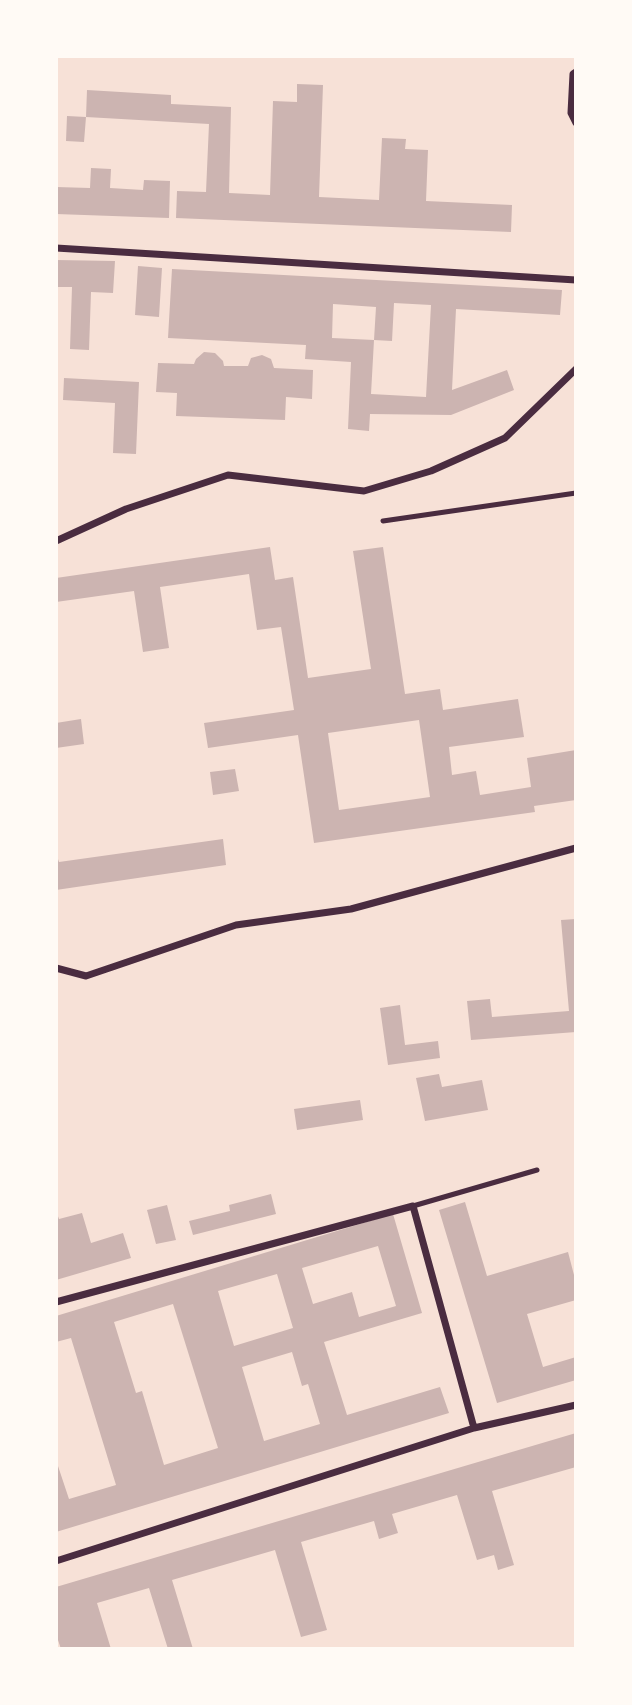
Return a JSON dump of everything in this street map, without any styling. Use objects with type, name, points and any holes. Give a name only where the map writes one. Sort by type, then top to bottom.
[{"type":"street","points":[[576,72],[573,74],[571,113],[576,123]]},
{"type":"street","points":[[56,248],[576,280]]},
{"type":"street","points":[[56,541],[126,509],[228,475],[364,491],[431,471],[505,438],[576,369]]},
{"type":"street","points":[[56,968],[86,976],[236,925],[351,908],[576,848]]},
{"type":"street","points":[[56,1302],[413,1206],[474,1428]]},
{"type":"street","points":[[56,1561],[474,1428],[576,1405]]},
{"type":"lane","points":[[383,521],[576,493]]},
{"type":"lane","points":[[413,1206],[537,1170]]},
{"type":"building","points":[[297,84],[323,85],[319,197],[379,200],[382,138],[406,139],[405,149],[428,150],[426,201],[512,205],[511,232],[176,218],[177,191],[206,192],[209,124],[86,117],[87,90],[171,95],[171,104],[231,107],[229,193],[270,195],[273,101],[297,102]]},
{"type":"building","points":[[67,116],[86,117],[84,142],[66,141]]},
{"type":"building","points":[[91,168],[111,169],[110,188],[143,190],[144,180],[170,181],[169,218],[56,214],[56,187],[90,188]]},
{"type":"building","points":[[56,260],[115,261],[113,293],[91,292],[89,350],[70,349],[72,287],[56,287]]},
{"type":"building","points":[[138,266],[162,268],[159,317],[135,315]]},
{"type":"building","points":[[172,269],[562,290],[560,315],[456,309],[452,390],[507,370],[514,390],[451,415],[370,414],[369,431],[348,429],[351,362],[305,359],[306,345],[168,338]],"holes":[[[394,303],[431,305],[426,397],[371,394],[374,340],[392,341]],[[333,304],[376,307],[374,340],[332,338]]]},
{"type":"building","points":[[204,352],[215,353],[224,366],[248,366],[251,358],[262,355],[271,359],[274,368],[313,370],[312,399],[286,397],[285,420],[176,416],[177,393],[156,392],[158,363],[194,364]]},
{"type":"building","points":[[64,378],[139,382],[136,454],[113,453],[115,403],[63,400]]},
{"type":"building","points":[[270,547],[275,580],[293,577],[308,678],[371,669],[353,551],[383,547],[405,694],[440,689],[443,710],[518,699],[524,737],[449,747],[452,775],[476,771],[480,795],[531,787],[527,758],[576,750],[576,800],[534,806],[535,812],[314,843],[298,735],[208,748],[204,723],[294,710],[281,627],[257,630],[249,574],[160,587],[169,648],[143,652],[134,591],[56,602],[56,578]],"holes":[[[419,720],[430,797],[339,810],[328,733]]]},
{"type":"building","points":[[81,719],[84,744],[56,748],[56,723]]},
{"type":"building","points":[[235,769],[239,791],[213,795],[210,772]]},
{"type":"building","points":[[223,839],[226,865],[56,890],[56,853],[59,862]]},
{"type":"building","points":[[576,919],[576,1032],[471,1040],[467,1001],[490,999],[492,1017],[569,1011],[561,920]]},
{"type":"building","points":[[400,1005],[405,1045],[438,1041],[440,1058],[388,1065],[380,1008]]},
{"type":"building","points":[[439,1074],[442,1087],[482,1080],[488,1110],[425,1121],[416,1078]]},
{"type":"building","points":[[360,1100],[363,1120],[297,1130],[294,1109]]},
{"type":"building","points":[[271,1194],[276,1214],[193,1235],[189,1221],[230,1211],[229,1205]]},
{"type":"building","points":[[465,1202],[487,1276],[568,1252],[576,1275],[576,1300],[527,1314],[543,1367],[576,1357],[576,1380],[497,1403],[439,1210]]},
{"type":"building","points":[[167,1205],[176,1240],[156,1244],[147,1210]]},
{"type":"building","points":[[56,1211],[59,1219],[82,1213],[91,1243],[123,1233],[131,1258],[56,1280]]},
{"type":"building","points":[[393,1214],[422,1313],[324,1342],[347,1415],[440,1387],[449,1413],[56,1532],[56,1460],[69,1499],[116,1485],[71,1338],[56,1342],[56,1316]],"holes":[[[378,1246],[396,1306],[359,1317],[352,1292],[313,1304],[302,1268]],[[277,1274],[293,1328],[234,1346],[218,1291]],[[173,1304],[218,1448],[164,1465],[142,1391],[136,1393],[114,1322]],[[292,1352],[302,1386],[308,1384],[320,1424],[264,1441],[242,1367]]]},
{"type":"building","points":[[576,1433],[576,1467],[492,1491],[514,1565],[498,1570],[494,1555],[477,1560],[457,1495],[392,1514],[398,1533],[379,1539],[374,1521],[301,1542],[327,1630],[301,1637],[275,1550],[172,1580],[193,1649],[168,1649],[149,1588],[97,1603],[111,1649],[61,1649],[56,1634],[56,1587]]}]
